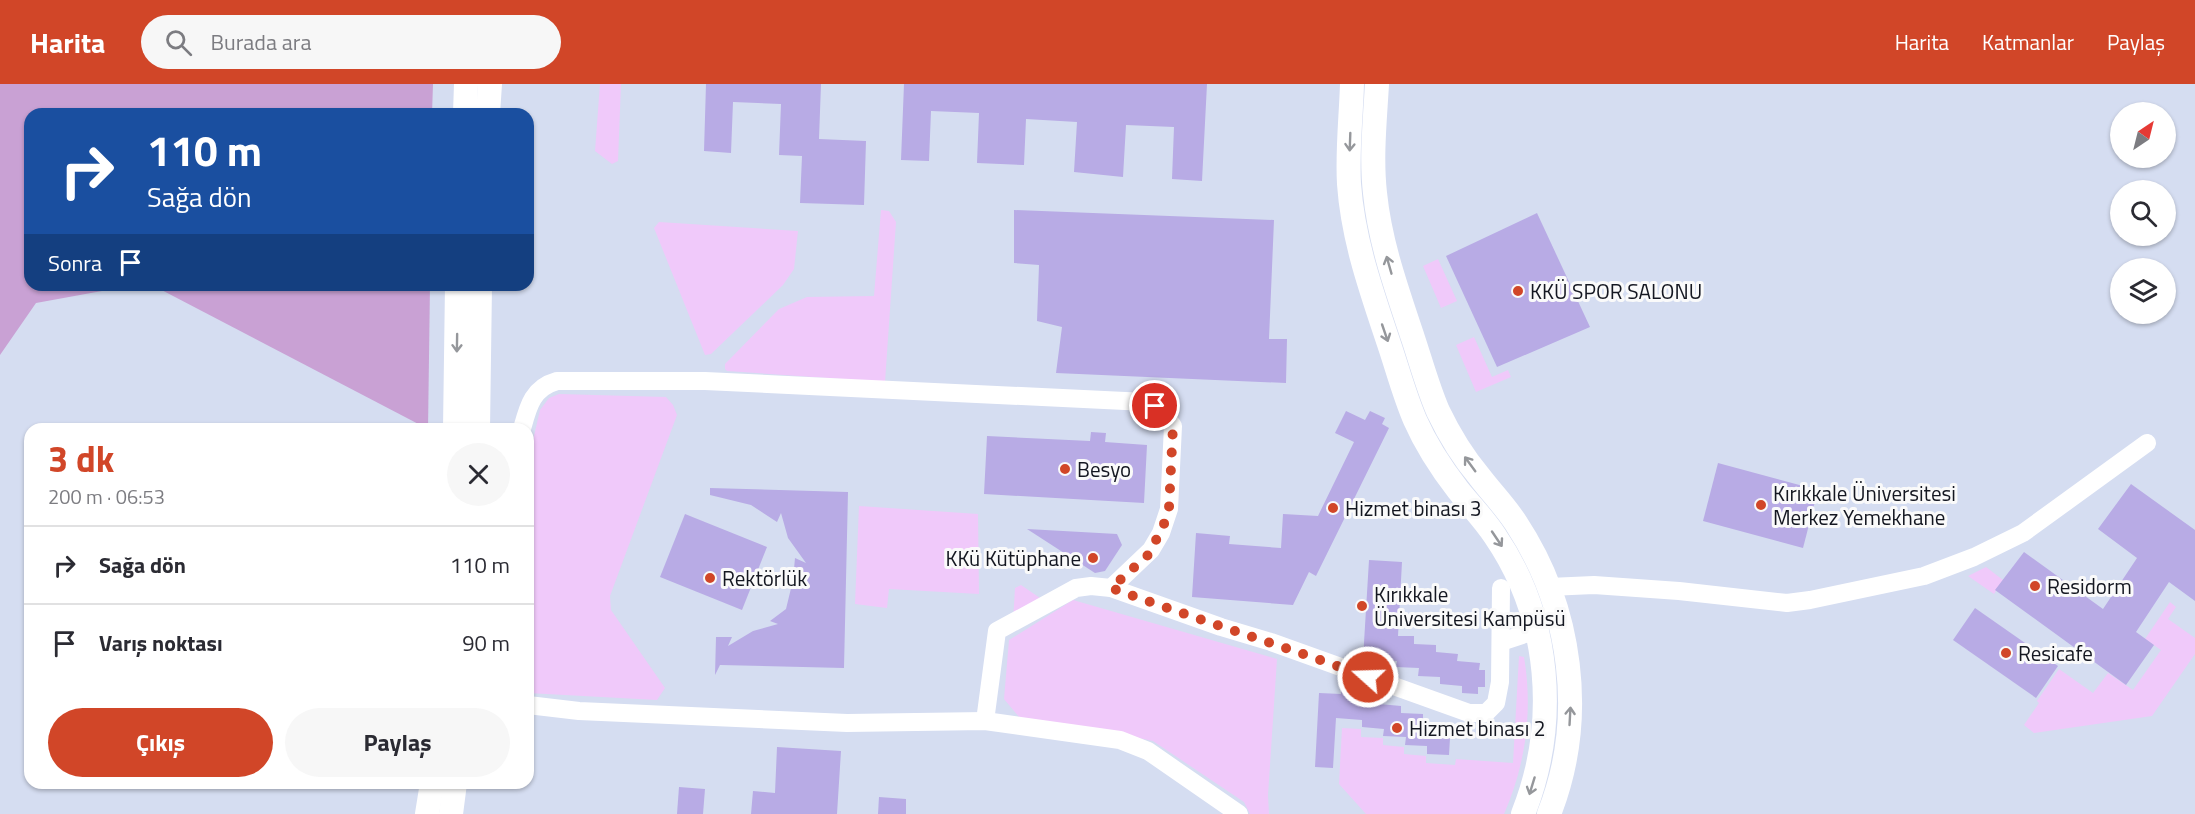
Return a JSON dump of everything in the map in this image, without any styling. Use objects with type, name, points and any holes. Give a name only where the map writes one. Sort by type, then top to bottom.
[{"type":"street","points":[[465,108],[466,84]]},
{"type":"street","points":[[488,108],[489,84]]},
{"type":"street","points":[[1352,84],[1348,170],[1356,232],[1368,281],[1410,405],[1419,428],[1437,460],[1490,529],[1509,558],[1526,596],[1537,630],[1545,684],[1545,719],[1542,747],[1534,781],[1522,814]]},
{"type":"street","points":[[1377,84],[1373,170],[1380,228],[1392,274],[1437,408],[1464,457],[1523,533],[1549,587],[1561,624],[1568,660],[1570,691],[1566,751],[1549,814]]},
{"type":"street","points":[[455,423],[458,291]]},
{"type":"street","points":[[478,423],[480,291]]},
{"type":"street","points":[[524,423],[532,398],[543,387],[557,381],[705,381],[1146,402],[1162,411],[1173,426],[1169,508],[1161,533],[1152,550],[1111,588]]},
{"type":"street","points":[[1549,587],[1594,585],[1679,591],[1787,603],[1924,576],[1974,557],[2023,533],[2147,443]]},
{"type":"street","points":[[985,721],[997,631],[1076,588],[1091,586],[1111,588],[1469,713],[1486,712],[1496,703],[1500,682],[1501,588]]},
{"type":"street","points":[[1501,642],[1561,624]]},
{"type":"street","points":[[534,706],[579,711],[847,723],[985,721],[1120,740],[1148,751],[1239,814]]},
{"type":"street","points":[[1542,747],[1566,751]]},
{"type":"street","points":[[427,814],[431,789]]},
{"type":"street","points":[[451,814],[454,789]]},
{"type":"shaded area","name":"Kırıkkale Üniversitesi Kampüsü","points":[[0,84],[2195,84],[2195,814],[0,814]]},
{"type":"shaded area","points":[[0,84],[433,84],[432,108],[24,108],[24,291],[102,291],[36,303],[0,355]]},
{"type":"shaded area","points":[[600,84],[621,84],[618,161],[612,164],[595,151]]},
{"type":"shaded area","points":[[881,210],[889,211],[896,222],[885,382],[727,371],[725,364],[779,309],[807,297],[874,296]]},
{"type":"shaded area","points":[[659,222],[798,231],[794,269],[783,285],[711,354],[705,355],[654,228]]},
{"type":"shaded area","points":[[1438,259],[1457,301],[1441,308],[1423,266]]},
{"type":"shaded area","points":[[164,291],[430,291],[428,423],[416,423]]},
{"type":"shaded area","points":[[1474,337],[1492,377],[1508,370],[1511,377],[1476,392],[1456,345]]},
{"type":"shaded area","points":[[559,394],[666,397],[673,405],[677,415],[610,596],[611,610],[665,688],[657,700],[534,693],[534,436],[540,410],[549,398]]},
{"type":"shaded area","points":[[859,506],[978,514],[979,594],[889,589],[887,608],[855,604]]},
{"type":"shaded area","points":[[1986,567],[2003,580],[1994,594],[1968,576]]},
{"type":"shaded area","points":[[1021,585],[1040,598],[1013,622],[1015,588]]},
{"type":"shaded area","points":[[1073,600],[1277,659],[1268,795],[1269,814],[1250,814],[1244,802],[1153,741],[1101,730],[1020,718],[1004,699],[1009,640]]},
{"type":"shaded area","points":[[2170,602],[2176,607],[2168,619],[2195,638],[2195,654],[2152,716],[2034,733],[2024,725],[2059,669],[2093,693],[2108,673],[2133,690],[2161,650],[2145,639]]},
{"type":"shaded area","points":[[1519,656],[1524,657],[1527,677],[1526,737],[1518,776],[1504,814],[1366,814],[1339,784],[1342,728],[1361,729],[1361,737],[1383,738],[1383,745],[1404,747],[1404,754],[1426,756],[1426,763],[1455,765],[1456,759],[1513,763]]},
{"type":"building","points":[[706,84],[821,84],[819,139],[866,141],[864,205],[800,203],[802,156],[779,155],[781,104],[733,102],[731,153],[704,151]]},
{"type":"building","points":[[904,84],[1207,84],[1202,181],[1172,179],[1174,127],[1126,125],[1123,177],[1074,172],[1077,122],[1026,119],[1024,165],[977,163],[979,113],[931,111],[929,161],[901,160]]},
{"type":"building","points":[[1014,210],[1274,220],[1269,339],[1287,339],[1286,383],[1056,373],[1062,327],[1037,321],[1039,265],[1014,263]]},
{"type":"building","name":"KKÜ SPOR SALONU","points":[[1537,213],[1590,327],[1497,367],[1446,256]]},
{"type":"building","name":"Hizmet binası 3","points":[[1346,411],[1365,420],[1370,411],[1385,418],[1382,424],[1389,428],[1316,576],[1309,572],[1293,605],[1192,597],[1196,533],[1230,536],[1229,544],[1281,548],[1283,514],[1318,516],[1354,442],[1335,433]]},
{"type":"building","name":"Besyo","points":[[1091,432],[1106,433],[1105,442],[1147,445],[1144,503],[984,494],[987,436],[1090,441]]},
{"type":"building","name":"Kırıkkale Üniversitesi Merkez Yemekhane","points":[[1718,463],[1818,490],[1803,548],[1703,521]]},
{"type":"building","name":"Residorm","points":[[2131,484],[2195,530],[2195,601],[2169,582],[2136,632],[2154,645],[2126,685],[1995,590],[2024,552],[2103,609],[2137,558],[2098,529]]},
{"type":"building","name":"Rektörlük","points":[[710,488],[848,492],[844,668],[720,665],[715,675],[716,637],[732,637],[728,646],[753,631],[778,624],[770,621],[786,609],[793,580],[795,558],[806,563],[788,538],[781,513],[777,522],[751,505],[710,495]]},
{"type":"building","points":[[685,514],[767,547],[742,610],[660,577]]},
{"type":"building","name":"KKü Kütüphane","points":[[1027,529],[1117,534],[1122,545],[1105,571],[1095,573]]},
{"type":"building","points":[[1369,560],[1402,562],[1398,636],[1414,636],[1414,644],[1436,645],[1436,652],[1458,654],[1457,661],[1480,663],[1479,670],[1485,670],[1485,687],[1478,687],[1478,694],[1462,693],[1462,686],[1440,684],[1440,677],[1418,676],[1419,668],[1396,667],[1397,661],[1363,659]]},
{"type":"building","name":"Resicafe","points":[[1975,608],[2058,666],[2036,698],[1953,640]]},
{"type":"building","name":"Hizmet binası 2","points":[[1341,687],[1358,688],[1357,695],[1379,697],[1379,704],[1401,706],[1401,713],[1423,714],[1423,722],[1445,723],[1444,738],[1450,738],[1449,755],[1427,754],[1427,746],[1405,745],[1406,737],[1383,736],[1384,729],[1362,727],[1362,720],[1336,718],[1333,768],[1315,767],[1319,693],[1341,694]]},
{"type":"building","points":[[777,747],[841,751],[837,814],[751,814],[753,791],[775,793]]},
{"type":"building","points":[[679,787],[705,789],[703,814],[677,814]]},
{"type":"building","points":[[879,797],[906,799],[906,814],[878,814]]},
{"type":"place","name":"KKÜ SPOR SALONU","points":[[1518,291]]},
{"type":"place","name":"Besyo","points":[[1065,469]]},
{"type":"place","name":"Kırıkkale Üniversitesi Merkez Yemekhane","points":[[1761,505]]},
{"type":"place","name":"Hizmet binası 3","points":[[1333,508]]},
{"type":"place","name":"KKü Kütüphane","points":[[1093,558]]},
{"type":"place","name":"Rektörlük","points":[[710,578]]},
{"type":"place","name":"Residorm","points":[[2035,586]]},
{"type":"place","name":"Kırıkkale Üniversitesi Kampüsü","points":[[1362,606]]},
{"type":"place","name":"Resicafe","points":[[2006,653]]},
{"type":"place","name":"Hizmet binası 2","points":[[1397,728]]},
{"type":"route","points":[[1155,406],[1166,414],[1173,426],[1168,515],[1152,550],[1111,588],[1368,677]]}]
